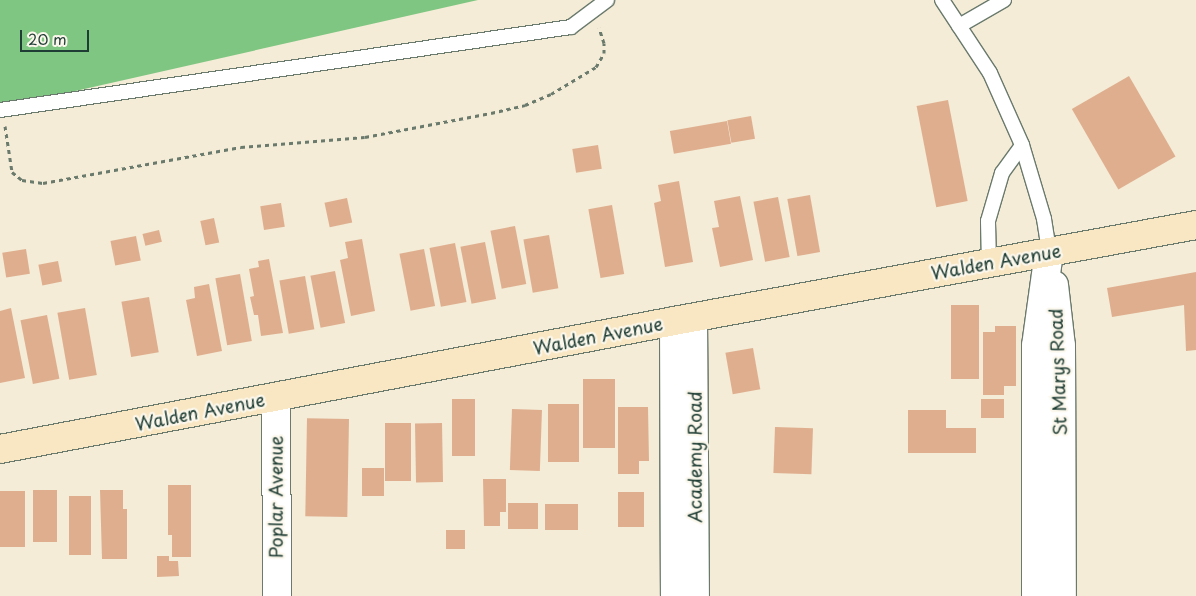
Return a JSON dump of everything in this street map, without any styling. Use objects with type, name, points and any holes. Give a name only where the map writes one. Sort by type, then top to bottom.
[{"type":"main road","name":"Walden Avenue","points":[[0,449],[684,319],[1196,225]]},
{"type":"street","name":"St Marys Road","points":[[1049,252],[1036,346],[1049,593]]},
{"type":"street","name":"Academy Road","points":[[684,319],[695,368],[695,596]]},
{"type":"street","name":"Academy Road","points":[[675,596],[684,319]]},
{"type":"street","name":"Poplar Avenue","points":[[276,398],[277,596]]},
{"type":"lane","points":[[2,115],[571,27],[607,0]]},
{"type":"lane","points":[[942,0],[990,73],[1022,145],[1044,220],[1049,252]]},
{"type":"lane","points":[[959,26],[1004,0]]},
{"type":"lane","points":[[989,263],[988,221],[1002,173],[1022,145]]},
{"type":"path","points":[[2,115],[12,172],[22,180],[43,183],[241,147],[366,137],[508,109],[525,105],[551,94],[596,67],[604,53],[604,43],[598,26]]},
{"type":"green space","points":[[0,0],[478,0],[0,108]]},
{"type":"building","points":[[1129,76],[1176,157],[1118,190],[1072,109]]},
{"type":"building","points":[[948,100],[968,201],[936,207],[917,106]]},
{"type":"building","points":[[751,116],[755,139],[731,143],[727,120]]},
{"type":"building","points":[[727,121],[731,144],[674,154],[670,131]]},
{"type":"building","points":[[598,145],[602,169],[576,173],[572,149]]},
{"type":"building","points":[[679,181],[693,262],[665,267],[654,203],[661,201],[658,185]]},
{"type":"building","points":[[810,195],[820,252],[797,256],[787,199]]},
{"type":"building","points":[[740,196],[753,260],[720,267],[712,228],[719,227],[714,201]]},
{"type":"building","points":[[778,197],[790,257],[765,262],[753,202]]},
{"type":"building","points":[[347,198],[352,222],[330,227],[325,203]]},
{"type":"building","points":[[281,203],[285,227],[264,230],[260,206]]},
{"type":"building","points":[[612,205],[624,274],[601,278],[588,209]]},
{"type":"building","points":[[214,218],[219,242],[206,245],[200,221]]},
{"type":"building","points":[[515,226],[526,284],[502,289],[490,231]]},
{"type":"building","points":[[159,230],[162,242],[145,246],[143,234]]},
{"type":"building","points":[[549,235],[558,288],[533,293],[523,240]]},
{"type":"building","points":[[136,236],[141,261],[115,266],[110,241]]},
{"type":"building","points":[[362,239],[375,311],[351,316],[340,260],[348,258],[345,242]]},
{"type":"building","points":[[485,242],[496,299],[472,304],[460,247]]},
{"type":"building","points":[[455,243],[466,302],[441,307],[429,248]]},
{"type":"building","points":[[26,249],[30,274],[6,277],[2,253]]},
{"type":"building","points":[[424,249],[435,306],[411,311],[399,254]]},
{"type":"building","points":[[269,259],[283,333],[261,336],[258,315],[254,315],[250,297],[254,296],[249,269],[259,267],[258,261]]},
{"type":"building","points":[[58,261],[62,282],[42,285],[38,265]]},
{"type":"building","points":[[335,271],[345,323],[321,328],[310,276]]},
{"type":"building","points":[[1196,272],[1196,350],[1186,351],[1184,305],[1112,317],[1107,288]]},
{"type":"building","points":[[240,274],[252,341],[227,345],[215,278]]},
{"type":"building","points":[[305,276],[314,329],[289,334],[279,281]]},
{"type":"building","points":[[209,284],[222,351],[197,356],[186,300],[195,298],[194,287]]},
{"type":"building","points":[[149,297],[159,352],[131,357],[121,302]]},
{"type":"building","points":[[951,305],[979,305],[979,379],[951,379]]},
{"type":"building","points":[[11,308],[25,378],[0,383],[0,311]]},
{"type":"building","points":[[85,308],[97,375],[69,380],[57,313]]},
{"type":"building","points":[[47,315],[59,379],[33,384],[20,320]]},
{"type":"building","points":[[995,326],[1016,326],[1016,386],[1004,386],[1004,395],[983,395],[983,332],[995,332]]},
{"type":"building","points":[[753,348],[760,389],[733,394],[725,353]]},
{"type":"building","points":[[583,379],[615,379],[615,448],[583,448]]},
{"type":"building","points":[[452,399],[475,399],[475,456],[452,456]]},
{"type":"building","points":[[981,399],[1004,399],[1004,418],[981,418]]},
{"type":"building","points":[[548,404],[579,404],[579,462],[548,462]]},
{"type":"building","points":[[618,407],[648,407],[649,461],[639,461],[639,474],[618,474]]},
{"type":"building","points":[[512,409],[542,410],[540,471],[510,470]]},
{"type":"building","points":[[908,410],[946,410],[946,428],[976,428],[976,453],[908,453]]},
{"type":"building","points":[[307,418],[349,419],[347,517],[305,516]]},
{"type":"building","points":[[385,423],[411,423],[411,481],[385,481]]},
{"type":"building","points":[[415,423],[442,423],[443,482],[416,482]]},
{"type":"building","points":[[775,427],[813,428],[811,474],[773,473]]},
{"type":"building","points":[[362,468],[384,468],[384,496],[362,496]]},
{"type":"building","points":[[483,479],[506,479],[506,512],[500,512],[500,526],[484,526]]},
{"type":"building","points":[[168,485],[191,485],[191,557],[172,557],[172,535],[168,535]]},
{"type":"building","points":[[33,490],[57,490],[57,542],[33,542]]},
{"type":"building","points":[[100,490],[123,490],[123,509],[127,509],[127,559],[102,559]]},
{"type":"building","points":[[0,491],[25,491],[25,547],[0,547]]},
{"type":"building","points":[[618,492],[644,492],[644,527],[618,527]]},
{"type":"building","points":[[69,496],[91,496],[91,555],[69,555]]},
{"type":"building","points":[[508,503],[538,503],[538,529],[508,529]]},
{"type":"building","points":[[545,504],[578,504],[578,530],[545,530]]},
{"type":"building","points":[[446,530],[465,530],[465,549],[446,549]]},
{"type":"building","points":[[157,556],[169,556],[169,561],[178,561],[179,576],[157,577]]}]
